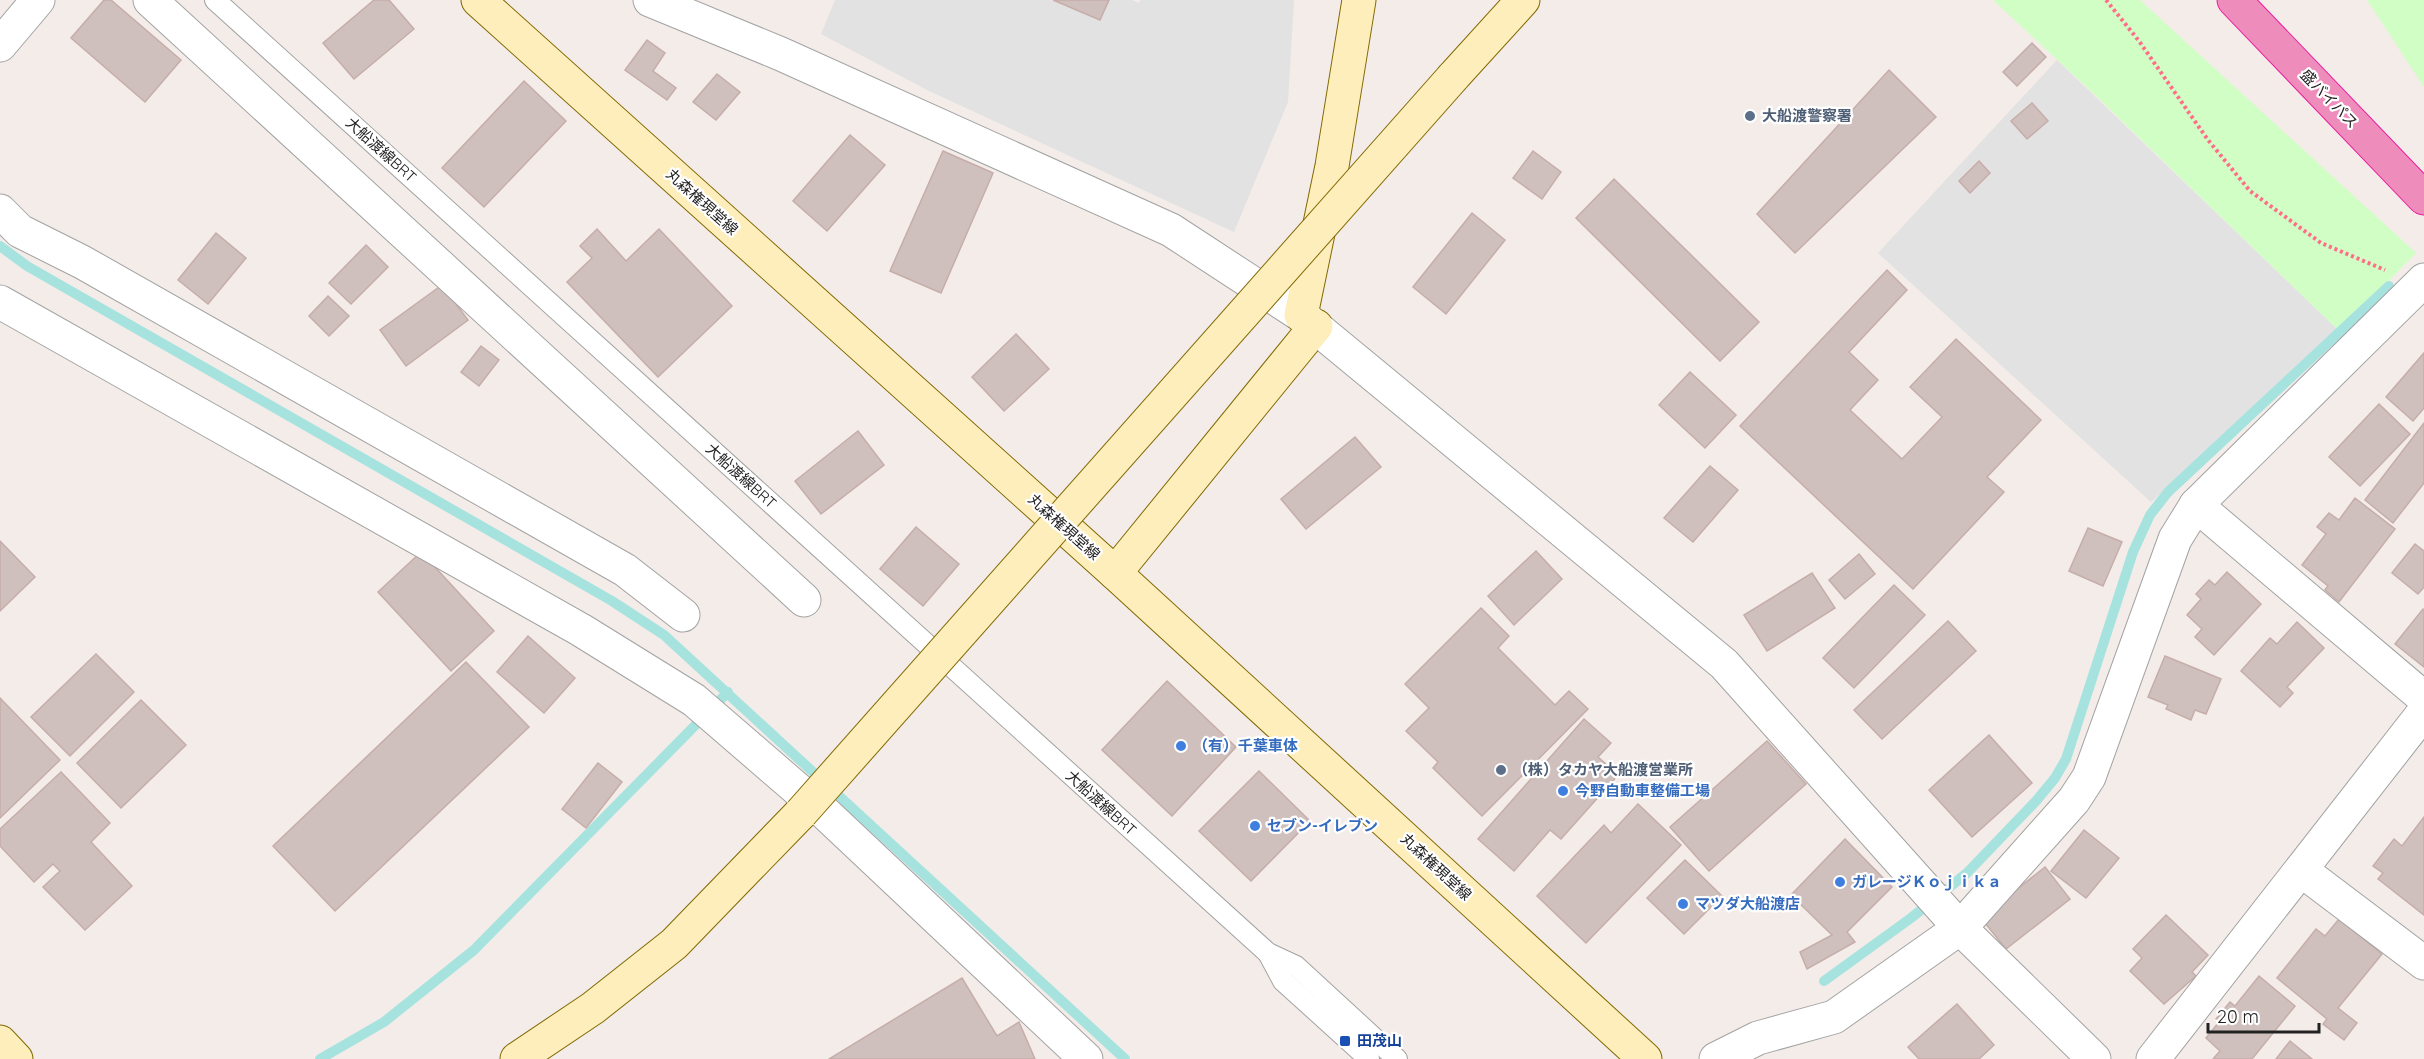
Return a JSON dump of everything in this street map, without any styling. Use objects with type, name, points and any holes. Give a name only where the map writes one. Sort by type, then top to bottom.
[{"type":"highway","name":"盛バイパス","points":[[2234,0],[2424,198]]},
{"type":"street","points":[[0,45],[38,0]]},
{"type":"street","points":[[150,0],[804,600]]},
{"type":"street","name":"丸森権現堂線","points":[[478,0],[1115,573],[1645,1059]]},
{"type":"street","points":[[650,0],[781,54],[1171,230],[1308,320],[1724,664],[1943,909],[2094,1059]]},
{"type":"street","points":[[1115,573],[1308,320],[1359,0]]},
{"type":"street","points":[[517,1059],[592,1008],[674,944],[801,813],[1523,0]]},
{"type":"street","points":[[0,211],[20,231],[82,262],[625,570],[683,615]]},
{"type":"street","points":[[1716,1059],[1758,1038],[1834,1017],[1943,909],[2074,800],[2089,777],[2175,539],[2196,505],[2422,282]]},
{"type":"street","points":[[0,302],[581,630],[694,700],[825,813],[1086,1059]]},
{"type":"street","points":[[2196,505],[2424,698]]},
{"type":"street","points":[[2152,1059],[2424,712]]},
{"type":"street","points":[[2301,870],[2424,963]]},
{"type":"street","points":[[0,1042],[16,1059]]},
{"type":"lane","name":"大船渡線BRT","points":[[215,0],[1268,953],[1296,966],[1397,1059]]},
{"type":"lane","name":"大船渡線BRT","points":[[1268,953],[1283,981],[1369,1059]]},
{"type":"path","points":[[2106,0],[2139,41],[2208,140],[2250,191],[2321,243],[2422,282]]},
{"type":"green space","points":[[1993,0],[2140,0],[2416,253],[2339,331],[2094,94]]},
{"type":"green space","points":[[2367,0],[2424,0],[2424,87]]},
{"type":"shaded area","points":[[835,0],[1050,0],[1100,20],[1109,0],[1132,0],[1139,3],[1140,0],[1294,0],[1288,102],[1234,232],[927,90],[821,34]]},
{"type":"shaded area","points":[[2057,60],[2339,331],[2151,502],[1878,253]]},
{"type":"building","points":[[104,0],[111,0],[181,60],[145,102],[71,38]]},
{"type":"building","points":[[374,0],[389,0],[414,29],[354,79],[323,43]]},
{"type":"building","points":[[1053,0],[1109,0],[1100,20]]},
{"type":"building","points":[[647,40],[665,53],[653,71],[676,88],[667,100],[625,70]]},
{"type":"building","points":[[2032,43],[2046,57],[2017,86],[2003,72]]},
{"type":"building","points":[[1889,70],[1936,117],[1795,253],[1757,214]]},
{"type":"building","points":[[717,74],[740,92],[716,120],[693,102]]},
{"type":"building","points":[[524,81],[566,121],[484,207],[442,168]]},
{"type":"building","points":[[2032,103],[2048,121],[2027,139],[2011,121]]},
{"type":"building","points":[[850,135],[885,165],[827,231],[793,201]]},
{"type":"building","points":[[943,151],[993,173],[941,293],[890,271]]},
{"type":"building","points":[[1533,151],[1561,172],[1542,199],[1513,178]]},
{"type":"building","points":[[1979,161],[1990,173],[1970,193],[1959,181]]},
{"type":"building","points":[[1614,179],[1759,322],[1720,361],[1576,218]]},
{"type":"building","points":[[1472,213],[1505,240],[1446,314],[1413,287]]},
{"type":"building","points":[[597,229],[626,261],[659,229],[732,306],[658,377],[567,282],[592,258],[580,246]]},
{"type":"building","points":[[216,233],[246,258],[208,304],[178,280]]},
{"type":"building","points":[[366,245],[388,267],[351,304],[329,283]]},
{"type":"building","points":[[1887,270],[1907,290],[1849,352],[1878,380],[1850,410],[1902,459],[1942,417],[1910,387],[1956,339],[2041,420],[1987,477],[2004,492],[1913,589],[1740,426]]},
{"type":"building","points":[[442,285],[468,320],[406,366],[380,330]]},
{"type":"building","points":[[328,296],[349,316],[329,336],[309,316]]},
{"type":"building","points":[[1016,334],[1049,369],[1004,411],[972,377]]},
{"type":"building","points":[[481,346],[499,360],[479,386],[461,372]]},
{"type":"building","points":[[2424,353],[2424,408],[2413,421],[2386,397]]},
{"type":"building","points":[[1690,372],[1736,415],[1705,448],[1659,405]]},
{"type":"building","points":[[2379,404],[2410,434],[2360,486],[2329,457]]},
{"type":"building","points":[[2424,423],[2424,483],[2393,523],[2365,500]]},
{"type":"building","points":[[858,431],[884,465],[821,514],[795,481]]},
{"type":"building","points":[[1355,437],[1381,467],[1306,529],[1281,499]]},
{"type":"building","points":[[1710,466],[1738,490],[1693,542],[1664,518]]},
{"type":"building","points":[[2355,498],[2395,529],[2339,602],[2325,590],[2328,586],[2302,565],[2326,534],[2317,527],[2329,513],[2339,520]]},
{"type":"building","points":[[916,527],[959,564],[923,606],[880,569]]},
{"type":"building","points":[[2088,528],[2122,542],[2103,586],[2069,571]]},
{"type":"building","points":[[0,541],[35,577],[0,611]]},
{"type":"building","points":[[2415,544],[2424,551],[2424,587],[2418,594],[2392,573]]},
{"type":"building","points":[[1536,551],[1562,579],[1514,625],[1488,596]]},
{"type":"building","points":[[421,552],[494,631],[451,671],[378,592]]},
{"type":"building","points":[[1859,554],[1875,574],[1845,599],[1829,580]]},
{"type":"building","points":[[2227,572],[2261,604],[2214,655],[2195,637],[2202,629],[2187,615],[2201,599],[2196,594],[2209,580],[2215,585]]},
{"type":"building","points":[[1812,573],[1835,608],[1767,651],[1744,615]]},
{"type":"building","points":[[1894,585],[1925,615],[1854,688],[1823,658]]},
{"type":"building","points":[[1481,608],[1509,636],[1498,648],[1555,705],[1569,691],[1588,709],[1482,816],[1433,768],[1438,762],[1406,731],[1429,708],[1405,684]]},
{"type":"building","points":[[2424,610],[2424,667],[2395,644]]},
{"type":"building","points":[[1948,621],[1976,651],[1882,739],[1854,710]]},
{"type":"building","points":[[2297,622],[2324,648],[2287,687],[2293,693],[2280,707],[2241,671],[2270,638],[2277,644]]},
{"type":"building","points":[[528,636],[575,678],[544,713],[497,672]]},
{"type":"building","points":[[96,654],[134,692],[70,756],[31,717]]},
{"type":"building","points":[[2165,656],[2221,679],[2206,714],[2195,710],[2191,720],[2166,709],[2168,705],[2148,697]]},
{"type":"building","points":[[466,662],[529,727],[335,911],[273,846]]},
{"type":"building","points":[[1167,681],[1236,747],[1172,816],[1102,750]]},
{"type":"building","points":[[0,698],[60,760],[0,818]]},
{"type":"building","points":[[141,700],[186,745],[121,808],[77,763]]},
{"type":"building","points":[[1584,719],[1611,743],[1598,757],[1618,775],[1561,839],[1550,830],[1514,871],[1478,839]]},
{"type":"building","points":[[1989,735],[2032,783],[1972,837],[1929,790]]},
{"type":"building","points":[[1767,741],[1806,784],[1709,871],[1670,827]]},
{"type":"building","points":[[598,763],[622,782],[586,828],[562,809]]},
{"type":"building","name":"セブン-イレブン","points":[[1259,771],[1310,821],[1251,881],[1199,831]]},
{"type":"building","points":[[61,772],[110,823],[91,842],[132,886],[85,930],[43,887],[60,871],[53,864],[34,882],[0,846],[0,829]]},
{"type":"building","points":[[1638,804],[1681,845],[1586,943],[1537,896],[1604,825],[1611,833]]},
{"type":"building","points":[[2424,817],[2424,915],[2378,879],[2383,873],[2373,866],[2394,839],[2402,846]]},
{"type":"building","points":[[2084,830],[2119,858],[2086,898],[2051,871]]},
{"type":"building","points":[[1845,839],[1892,887],[1847,932],[1855,942],[1807,969],[1800,952],[1832,935],[1791,895]]},
{"type":"building","points":[[1685,860],[1722,896],[1684,934],[1647,898]]},
{"type":"building","points":[[2045,867],[2070,899],[2006,949],[1981,918]]},
{"type":"building","points":[[2166,915],[2208,955],[2192,972],[2196,976],[2164,1004],[2130,971],[2142,958],[2133,949]]},
{"type":"building","points":[[2339,919],[2382,954],[2338,1008],[2357,1023],[2344,1040],[2323,1024],[2327,1019],[2277,978],[2316,929],[2325,936]]},
{"type":"building","points":[[2259,976],[2295,1006],[2252,1059],[2213,1059],[2220,1051],[2206,1038],[2219,1022],[2216,1019],[2230,1002],[2235,1006]]},
{"type":"building","points":[[962,978],[997,1036],[1019,1022],[1035,1059],[829,1059]]},
{"type":"building","points":[[1957,1004],[1994,1045],[1979,1059],[1919,1059],[1908,1047]]},
{"type":"building","points":[[2290,1041],[2312,1059],[2276,1059]]},
{"type":"waterway","points":[[0,246],[27,266],[612,601],[664,635],[1125,1059]]},
{"type":"waterway","points":[[1824,981],[1911,918],[1967,873],[2055,778],[2066,759],[2133,552],[2150,515],[2168,492],[2389,286]]},
{"type":"waterway","points":[[320,1059],[384,1022],[474,950],[728,692]]},
{"type":"place","name":"大船渡警察署","points":[[1750,116]]},
{"type":"place","name":"（有）千葉車体","points":[[1181,746]]},
{"type":"place","name":"（株）タカヤ大船渡営業所","points":[[1501,770]]},
{"type":"place","name":"今野自動車整備工場","points":[[1563,791]]},
{"type":"place","name":"セブン-イレブン","points":[[1255,826]]},
{"type":"place","name":"ガレージＫｏｊｉｋａ","points":[[1840,882]]},
{"type":"place","name":"マツダ大船渡店","points":[[1683,904]]},
{"type":"place","name":"田茂山","points":[[1345,1041]]}]
